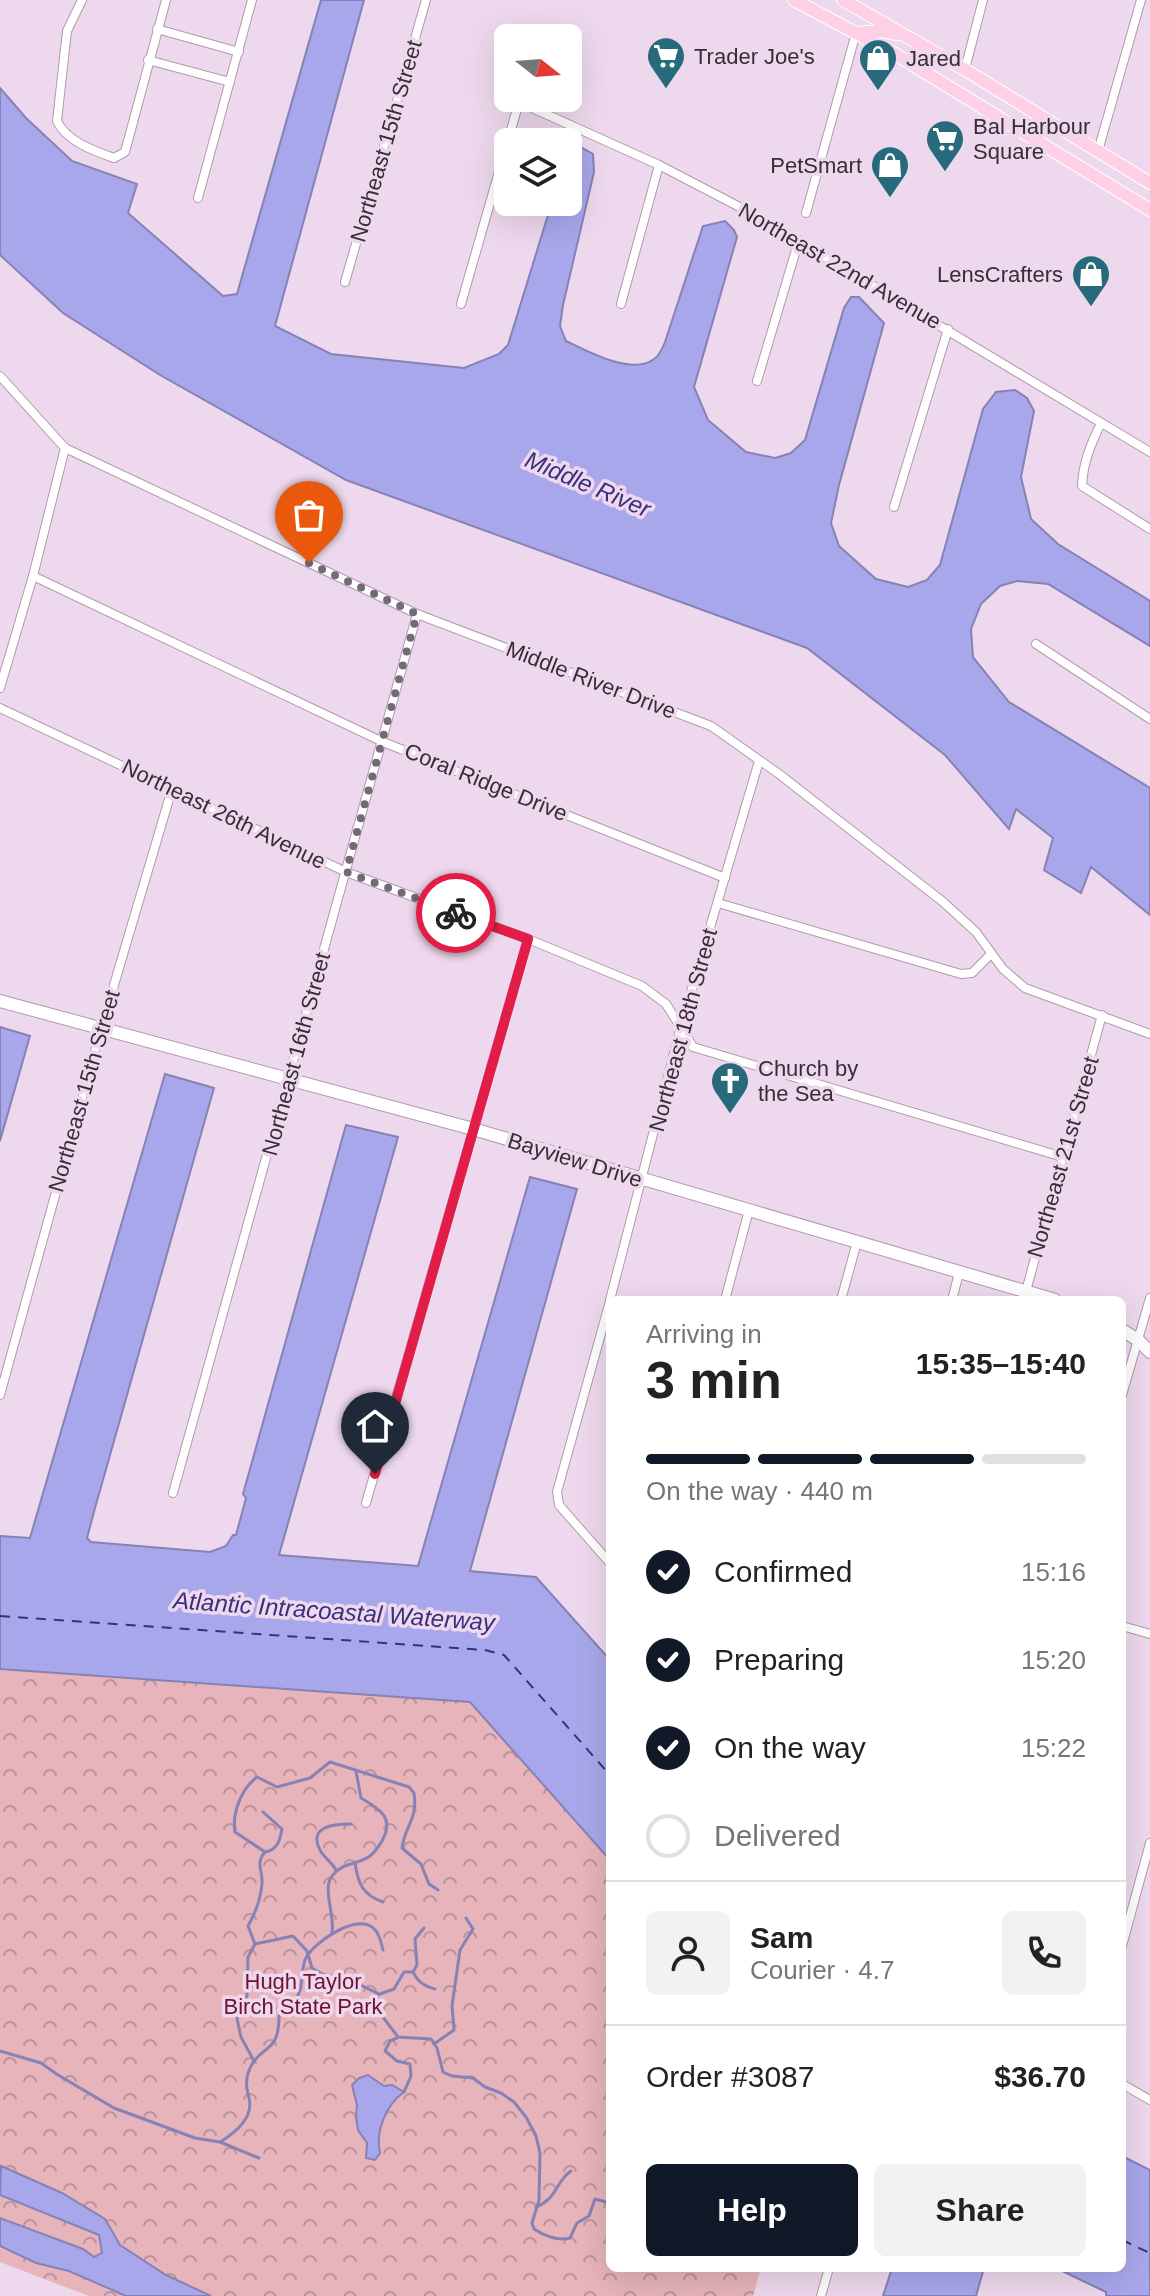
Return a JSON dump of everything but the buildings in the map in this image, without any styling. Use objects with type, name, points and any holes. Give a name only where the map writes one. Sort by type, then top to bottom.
[{"type":"main road","points":[[794,0],[895,54],[1150,210]]},
{"type":"main road","points":[[843,0],[965,69],[1150,183]]},
{"type":"main road","points":[[856,33],[880,31],[908,36]]},
{"type":"main road","points":[[1084,170],[1098,162],[1117,163]]},
{"type":"street","points":[[82,0],[67,31],[57,121],[61,130],[91,150],[114,158],[125,152],[166,0]]},
{"type":"street","points":[[198,198],[252,0]]},
{"type":"street","name":"Northeast 15th Street","points":[[345,282],[426,0]]},
{"type":"street","points":[[965,69],[983,0]]},
{"type":"street","points":[[1098,151],[1141,0]]},
{"type":"street","points":[[157,29],[239,52]]},
{"type":"street","points":[[806,213],[856,33]]},
{"type":"street","points":[[148,60],[230,82]]},
{"type":"street","name":"Northeast 22nd Avenue","points":[[461,304],[519,102],[659,165],[799,240],[1150,452]]},
{"type":"street","points":[[621,304],[659,165]]},
{"type":"street","points":[[757,381],[799,240]]},
{"type":"street","points":[[894,507],[948,329]]},
{"type":"street","name":"Middle River Drive","points":[[0,376],[65,448],[417,614],[711,726],[942,901],[976,932],[990,955],[1025,988],[1150,1034]]},
{"type":"street","points":[[1101,423],[1088,450],[1082,486],[1150,529]]},
{"type":"street","points":[[0,688],[33,576],[65,448]]},
{"type":"street","name":"Coral Ridge Drive","points":[[33,576],[383,742],[725,878]]},
{"type":"street","name":"Northeast 16th Street","points":[[173,1493],[417,614]]},
{"type":"street","points":[[1036,644],[1150,719]]},
{"type":"street","name":"Northeast 26th Avenue","points":[[0,708],[346,872],[528,939],[642,986],[666,1004],[693,1047],[1063,1157]]},
{"type":"street","name":"Northeast 18th Street","points":[[611,1296],[681,1026],[759,761]]},
{"type":"street","name":"Northeast 15th Street","points":[[0,1395],[101,1029],[172,789]]},
{"type":"street","points":[[718,903],[961,974],[972,973],[990,955]]},
{"type":"street","points":[[366,1503],[528,939]]},
{"type":"street","name":"Bayview Drive","points":[[0,1001],[473,1129],[857,1242],[1026,1296]]},
{"type":"street","name":"Northeast 21st Street","points":[[1026,1296],[1102,1015]]},
{"type":"street","points":[[726,1296],[749,1210]]},
{"type":"street","points":[[842,1296],[857,1242]]},
{"type":"street","points":[[953,1296],[959,1273]]},
{"type":"street","points":[[1126,1381],[1150,1298]]},
{"type":"street","name":"Northeast 18th Street","points":[[606,1314],[557,1492],[559,1505],[606,1558]]},
{"type":"street","points":[[1126,1332],[1150,1352]]},
{"type":"street","points":[[1126,1627],[1150,1634]]},
{"type":"street","points":[[1126,1931],[1150,1843]]},
{"type":"street","points":[[1126,2086],[1150,2100]]},
{"type":"street","points":[[821,2296],[828,2272]]},
{"type":"green space","name":"Hugh Taylor Birch State Park","points":[[0,1668],[470,1702],[606,1855],[606,2272],[760,2272],[753,2296],[89,2296],[0,2262]]},
{"type":"water","name":"Middle River","points":[[321,0],[364,0],[275,326],[331,354],[464,368],[499,354],[508,345],[548,216],[582,216],[582,148],[593,154],[594,172],[563,305],[560,326],[566,341],[597,356],[622,363],[645,364],[654,359],[665,342],[703,226],[725,221],[737,237],[694,387],[708,420],[746,452],[775,458],[791,453],[805,440],[844,308],[851,297],[859,297],[884,323],[831,523],[839,546],[876,579],[908,587],[927,580],[940,565],[983,409],[996,392],[1015,390],[1027,398],[1034,411],[1021,477],[1031,519],[1058,544],[1150,601],[1150,646],[1048,584],[1017,581],[1000,586],[981,604],[971,629],[973,657],[1009,702],[1150,788],[1150,915],[1091,867],[1081,893],[1044,870],[1053,838],[1016,809],[1009,829],[945,755],[807,648],[346,480],[160,375],[63,313],[0,255],[0,88],[26,118],[72,161],[137,184],[128,213],[223,296],[237,294]]},
{"type":"water","points":[[0,1027],[30,1036],[0,1141]]},
{"type":"water","name":"Atlantic Intracoastal Waterway","points":[[165,1074],[214,1088],[95,1508],[87,1538],[91,1542],[210,1552],[226,1546],[236,1535],[246,1498],[243,1494],[346,1125],[398,1137],[279,1555],[418,1566],[530,1177],[577,1189],[470,1571],[536,1577],[606,1656],[606,1855],[470,1702],[0,1669],[0,1536],[30,1538]]},
{"type":"water","points":[[368,2075],[384,2086],[392,2085],[404,2092],[383,2119],[379,2136],[380,2153],[375,2160],[366,2158],[367,2143],[358,2130],[352,2085]]},
{"type":"water","points":[[1126,2158],[1150,2170],[1150,2296],[1106,2296],[1106,2292],[1064,2272],[1126,2272]]},
{"type":"water","points":[[1,2166],[62,2193],[105,2219],[120,2245],[166,2275],[211,2296],[126,2296],[69,2271],[36,2263],[0,2246],[0,2218],[83,2249],[94,2257],[102,2253],[99,2235],[0,2195]]},
{"type":"water","points":[[891,2272],[983,2272],[976,2296],[883,2296]]},
{"type":"waterway","points":[[255,1944],[248,1926],[261,1894],[260,1863],[265,1852],[235,1832],[234,1825],[242,1795],[257,1777],[277,1787],[310,1778],[330,1762],[409,1787],[414,1793],[415,1802],[402,1848],[421,1864],[429,1884],[438,1890]]},
{"type":"waterway","points":[[332,1932],[329,1881],[340,1868],[372,1854],[386,1833],[384,1815],[361,1798],[356,1771]]},
{"type":"waterway","points":[[263,1812],[282,1829],[276,1846],[266,1852]]},
{"type":"waterway","points":[[336,1870],[320,1850],[317,1836],[325,1828],[351,1824]]},
{"type":"waterway","points":[[355,1863],[363,1888],[383,1902]]},
{"type":"waterway","points":[[434,2044],[454,2030],[452,2006],[460,1950],[473,1929],[466,1918]]},
{"type":"waterway","points":[[220,2142],[237,2129],[249,2112],[248,2072],[254,2060],[273,2043],[279,2016],[298,1997],[305,1960],[312,1950],[336,1931],[356,1924],[372,1927],[383,1950]]},
{"type":"waterway","points":[[413,1972],[417,1965],[415,1939],[424,1928]]},
{"type":"waterway","points":[[254,2061],[241,2037],[237,2019],[247,1996],[248,1957],[255,1944],[293,1936],[307,1951],[312,1968],[322,1974],[346,1978],[377,1993],[379,2012],[398,2037],[431,2039],[437,2048],[443,2072],[473,2078],[514,2102],[536,2136],[540,2153],[539,2200],[532,2223],[534,2229],[551,2237],[570,2238],[577,2223],[589,2216],[595,2199],[606,2202]]},
{"type":"waterway","points":[[377,1995],[394,1989],[404,1972],[413,1972],[422,1983],[435,1989]]},
{"type":"waterway","points":[[397,2038],[390,2041],[385,2051],[397,2061],[410,2064],[411,2076],[404,2092]]},
{"type":"waterway","points":[[0,2051],[41,2063],[114,2108],[195,2138],[220,2142],[259,2158]]},
{"type":"waterway","points":[[536,2207],[553,2195],[571,2171]]},
{"type":"ferry route","points":[[0,1616],[485,1650],[504,1655],[606,1770]]},
{"type":"ferry route","points":[[1126,2242],[1150,2253]]},
{"type":"way so far","points":[[309,563],[417,614],[346,872],[456,913]]},
{"type":"place","name":"Trader Joe's","points":[[666,90]]},
{"type":"place","name":"Jared","points":[[878,92]]},
{"type":"place","name":"Bal Harbour Square","points":[[945,173]]},
{"type":"place","name":"PetSmart","points":[[890,199]]},
{"type":"place","name":"LensCrafters","points":[[1091,308]]},
{"type":"place","name":"Church by the Sea","points":[[730,1115]]},
{"type":"route","points":[[375,1474],[528,939],[456,913]]}]
